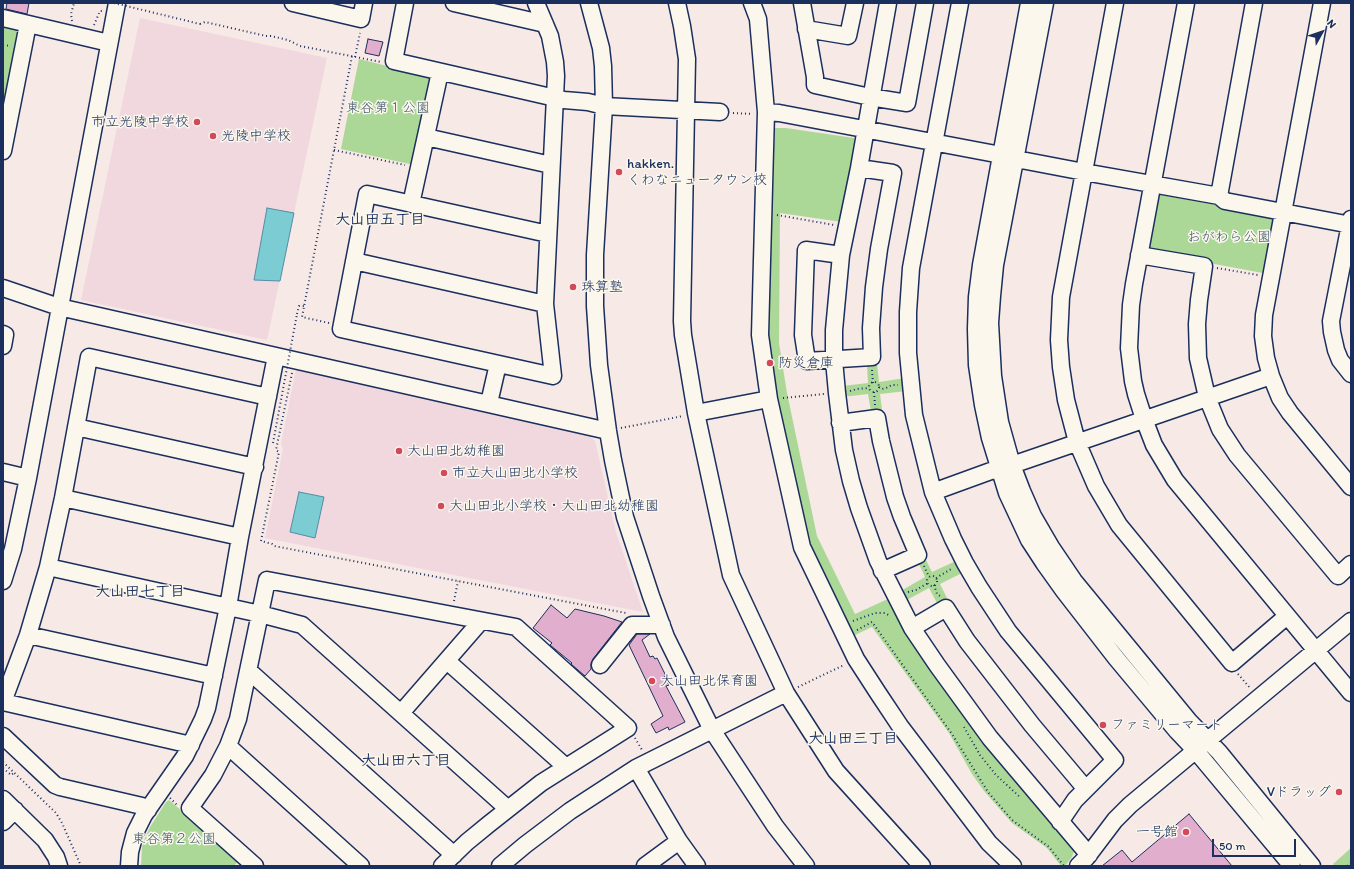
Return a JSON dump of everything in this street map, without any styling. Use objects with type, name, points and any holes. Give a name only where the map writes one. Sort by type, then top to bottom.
[{"type":"street","points":[[293,3],[361,19],[364,3]]},
{"type":"street","points":[[405,3],[394,61],[564,100],[588,102],[604,106],[720,112]]},
{"type":"street","points":[[454,3],[545,24]]},
{"type":"street","points":[[536,3],[550,36],[554,62],[555,97],[545,304],[553,376],[341,329],[367,194],[548,234]]},
{"type":"street","points":[[589,3],[601,48],[603,66],[604,106],[595,255],[595,306],[599,364],[615,473],[625,517],[662,625],[682,671],[712,730],[775,826],[806,866]]},
{"type":"street","points":[[677,3],[687,59],[682,335],[696,414],[730,575],[786,693],[836,771],[922,866]]},
{"type":"street","points":[[752,3],[758,18],[766,113],[760,327],[776,398],[802,547],[856,659],[900,726],[989,843],[1013,866]]},
{"type":"street","points":[[802,3],[815,77],[815,85],[870,97],[907,103],[925,3]]},
{"type":"street","points":[[806,29],[848,36],[855,3]]},
{"type":"street","points":[[888,3],[870,97],[859,168],[841,255],[834,330],[834,360],[840,423],[844,450],[859,508],[882,571],[912,628],[990,738],[1060,822],[1087,861],[1115,820],[1130,805],[1316,651],[1351,620]]},
{"type":"street","points":[[960,3],[911,268],[908,312],[908,353],[914,415],[933,492],[965,563],[1008,631],[1115,760],[1085,788],[1060,822]]},
{"type":"street","points":[[1029,3],[1008,157],[995,265],[990,323],[996,398],[1006,466],[1007,493],[1029,540],[1064,591],[1116,658],[1292,866]]},
{"type":"street","points":[[1008,157],[1045,3]]},
{"type":"street","points":[[1114,3],[1065,276],[1060,320],[1059,340],[1063,383],[1077,442],[1096,486],[1119,525],[1232,663],[1287,616]]},
{"type":"street","points":[[1186,3],[1131,305],[1129,348],[1133,381],[1144,419],[1160,456],[1175,480],[1316,651],[1348,685]]},
{"type":"street","points":[[1219,196],[1254,3]]},
{"type":"street","points":[[1322,3],[1263,328],[1266,358],[1271,376],[1280,398],[1290,413],[1351,487]]},
{"type":"street","points":[[3,581],[13,549],[28,478],[109,43],[110,7]]},
{"type":"street","points":[[3,18],[109,43]]},
{"type":"street","points":[[3,151],[28,24]]},
{"type":"street","points":[[411,204],[440,72]]},
{"type":"street","points":[[766,113],[779,113],[935,142],[1084,172],[1219,196],[1225,201],[1284,213],[1351,223],[1331,321],[1336,350],[1340,360],[1351,374]]},
{"type":"street","points":[[426,137],[551,165]]},
{"type":"street","points":[[841,255],[806,250],[803,335],[807,361],[872,357],[871,328],[874,287],[879,249],[893,173],[859,168]]},
{"type":"street","points":[[1139,255],[1204,266],[1199,300],[1197,335],[1198,358],[1208,398],[1220,429],[1237,455],[1338,576],[1351,564]]},
{"type":"street","points":[[354,261],[545,304]]},
{"type":"street","points":[[3,288],[59,307],[608,431]]},
{"type":"street","points":[[3,334],[5,335],[3,346]]},
{"type":"street","points":[[129,866],[130,852],[135,833],[148,810],[191,745],[203,719],[210,694],[228,607],[240,537],[276,356]]},
{"type":"street","points":[[191,745],[3,702],[28,635],[48,567],[63,498],[88,357],[268,397]]},
{"type":"street","points":[[489,403],[498,364]]},
{"type":"street","points":[[933,492],[1271,376]]},
{"type":"street","points":[[696,414],[776,398]]},
{"type":"street","points":[[840,423],[877,418],[881,441],[895,497],[918,555],[882,571]]},
{"type":"street","points":[[76,427],[254,467]]},
{"type":"street","points":[[1006,466],[1022,491],[1033,516],[1051,547],[1074,581],[1189,721],[1219,752],[1312,866]]},
{"type":"street","points":[[3,472],[28,478]]},
{"type":"street","points":[[63,498],[240,537]]},
{"type":"street","points":[[48,567],[260,614],[302,625],[508,809]]},
{"type":"street","points":[[255,866],[190,808],[213,775],[228,746],[238,719],[267,580],[516,628],[628,728],[541,783],[454,854],[442,866]]},
{"type":"street","points":[[912,628],[946,608],[967,641],[1032,724],[1085,788]]},
{"type":"street","points":[[401,713],[448,661],[481,621]]},
{"type":"street","points":[[600,665],[632,624],[662,625]]},
{"type":"street","points":[[28,635],[214,676]]},
{"type":"street","points":[[448,661],[566,766]]},
{"type":"street","points":[[249,671],[454,854]]},
{"type":"street","points":[[500,866],[570,811],[636,768],[786,693]]},
{"type":"street","points":[[3,736],[55,785],[142,806],[148,810]]},
{"type":"street","points":[[228,746],[361,866]]},
{"type":"street","points":[[636,768],[679,841],[697,866]]},
{"type":"street","points":[[3,799],[46,840],[56,857],[59,866]]},
{"type":"street","points":[[3,822],[15,810]]},
{"type":"street","points":[[645,866],[679,841]]},
{"type":"path","points":[[74,3],[71,20],[76,25]]},
{"type":"path","points":[[114,3],[200,24],[205,22],[271,36],[288,40],[300,46],[388,64],[394,61]]},
{"type":"path","points":[[92,27],[95,24],[100,11],[110,7]]},
{"type":"path","points":[[355,57],[362,23],[361,19]]},
{"type":"path","points":[[341,325],[302,317],[352,56]]},
{"type":"path","points":[[720,112],[766,113]]},
{"type":"path","points":[[334,150],[419,168]]},
{"type":"path","points":[[774,215],[847,228]]},
{"type":"path","points":[[1204,266],[1272,278]]},
{"type":"path","points":[[304,306],[299,306],[272,449],[279,452],[261,541],[274,546],[616,611]]},
{"type":"path","points":[[276,450],[293,366]]},
{"type":"path","points":[[869,388],[870,384],[873,383],[878,384],[882,389],[892,385],[904,385],[911,383]]},
{"type":"path","points":[[776,398],[837,392],[842,389],[849,391],[869,388],[871,391],[876,392],[879,387]]},
{"type":"path","points":[[608,431],[696,414]]},
{"type":"path","points":[[928,583],[927,580],[929,577],[932,576],[936,578],[965,563]]},
{"type":"path","points":[[928,583],[930,585],[935,585],[937,581],[936,578]]},
{"type":"path","points":[[455,600],[458,581]]},
{"type":"path","points":[[897,599],[928,583]]},
{"type":"path","points":[[844,636],[872,622],[952,734],[988,792],[1012,820],[1049,847],[1064,866]]},
{"type":"path","points":[[786,693],[856,659]]},
{"type":"path","points":[[1232,663],[1234,668],[1252,689]]},
{"type":"path","points":[[3,762],[46,803],[60,819],[80,866]]},
{"type":"path","points":[[3,768],[11,775],[14,773]]},
{"type":"path","points":[[1347,866],[1351,863]]},
{"type":"shaded area","name":"光陵中学校","points":[[140,18],[327,58],[267,340],[81,300]]},
{"type":"shaded area","name":"大山田北小学校・大山田北幼稚園","points":[[296,369],[589,436],[595,441],[616,532],[643,612],[265,538],[283,449],[281,444]]},
{"type":"green space","points":[[3,23],[19,26],[21,31],[3,125]]},
{"type":"green space","name":"東谷第１公園","points":[[359,59],[431,77],[414,165],[341,149]]},
{"type":"green space","points":[[771,128],[786,128],[854,138],[858,144],[842,222],[780,213],[779,343],[787,393],[817,536],[855,614],[890,598],[1075,848],[1072,857],[1065,866],[1061,866],[1047,848],[1012,823],[984,791],[972,774],[949,733],[872,627],[851,637],[805,541],[776,408],[765,332]]},
{"type":"green space","name":"おがわら公園","points":[[1155,194],[1278,216],[1268,274],[1145,251]]},
{"type":"green space","points":[[877,364],[879,382],[905,378],[907,391],[880,394],[882,410],[871,411],[868,394],[842,397],[842,386],[868,383],[867,365]]},
{"type":"green space","points":[[926,560],[932,572],[958,560],[964,572],[940,584],[947,598],[937,603],[929,588],[903,602],[899,592],[925,577],[919,564]]},
{"type":"green space","name":"東谷第２公園","points":[[169,800],[240,859],[234,866],[141,866],[142,847],[145,838],[150,827],[166,802]]},
{"type":"green space","points":[[1351,848],[1351,866],[1334,866],[1333,864]]},
{"type":"water","points":[[267,208],[294,213],[280,281],[254,280]]},
{"type":"water","points":[[299,492],[324,497],[315,538],[290,532]]},
{"type":"building","points":[[7,3],[29,3],[27,14],[6,9]]},
{"type":"building","points":[[368,39],[383,42],[379,56],[365,53]]},
{"type":"building","points":[[551,605],[567,618],[575,609],[622,622],[593,659],[591,669],[585,676],[550,645],[552,643],[533,628]]},
{"type":"building","name":"大山田北保育園","points":[[637,634],[650,634],[642,640],[650,657],[653,656],[655,659],[657,658],[666,676],[664,677],[669,685],[666,686],[685,722],[669,730],[668,727],[656,733],[651,724],[663,716],[629,645]]},
{"type":"building","name":"一号館","points":[[1189,814],[1232,866],[1102,866],[1122,850],[1132,862]]},
{"type":"place","name":"市立光陵中学校","points":[[197,122]]},
{"type":"place","name":"光陵中学校","points":[[213,136]]},
{"type":"place","name":"hakken. くわなニュータウン校","points":[[619,172]]},
{"type":"place","name":"珠算塾","points":[[573,287]]},
{"type":"place","name":"防災倉庫","points":[[770,363]]},
{"type":"place","name":"大山田北幼稚園","points":[[399,451]]},
{"type":"place","name":"市立大山田北小学校","points":[[444,473]]},
{"type":"place","name":"大山田北小学校・大山田北幼稚園","points":[[441,506]]},
{"type":"place","name":"大山田北保育園","points":[[652,681]]},
{"type":"place","name":"ファミリーマート","points":[[1103,725]]},
{"type":"place","name":"Vドラッグ","points":[[1339,792]]},
{"type":"place","name":"一号館","points":[[1186,832]]},
{"type":"district","name":"大山田五丁目","points":[[380,220]]},
{"type":"district","name":"大山田七丁目","points":[[140,592]]},
{"type":"district","name":"大山田三丁目","points":[[853,739]]},
{"type":"district","name":"大山田六丁目","points":[[406,761]]}]
